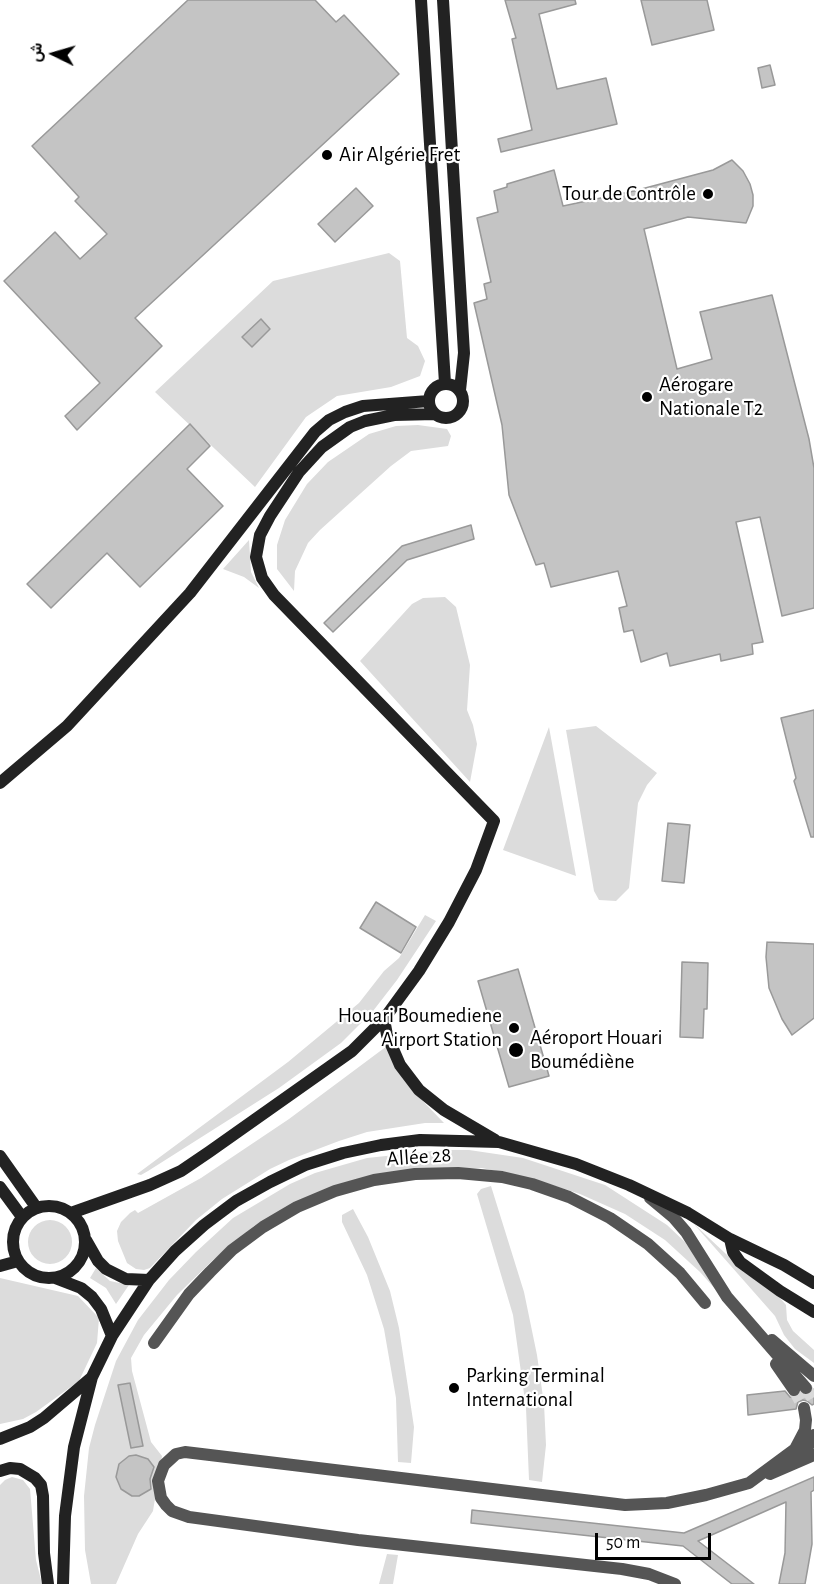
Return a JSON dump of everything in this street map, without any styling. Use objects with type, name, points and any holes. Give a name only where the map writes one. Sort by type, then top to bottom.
[{"type":"street","points":[[421,0],[445,383]]},
{"type":"street","points":[[71,1213],[150,1185],[195,1162],[337,1063],[384,1019],[418,971],[449,921],[476,870],[494,821],[267,587],[258,568],[257,546],[264,527],[288,486],[310,459],[336,436],[350,427],[379,417],[435,414],[445,418],[457,414],[463,406],[464,401],[460,390],[464,353],[443,0]]},
{"type":"street","points":[[435,414],[429,401],[432,391],[445,383],[460,390]]},
{"type":"street","points":[[0,783],[67,726],[190,592],[315,432],[329,420],[363,406],[429,401]]},
{"type":"street","points":[[384,1019],[387,1035],[396,1057],[408,1078],[419,1090],[444,1110],[499,1143]]},
{"type":"street","points":[[63,1584],[64,1516],[80,1420],[92,1377],[112,1336],[149,1280],[175,1251],[204,1225],[253,1191],[305,1165],[343,1153],[390,1143],[430,1140],[499,1143],[576,1164],[629,1185],[687,1213],[730,1239],[784,1265],[814,1283]]},
{"type":"street","points":[[0,1156],[36,1208]]},
{"type":"street","name":"Allée 28","points":[[154,1343],[189,1294],[232,1250],[264,1227],[297,1207],[335,1191],[374,1180],[415,1173],[458,1173],[502,1178],[532,1184],[569,1197],[610,1218],[648,1244],[680,1273],[705,1303]]},
{"type":"street","points":[[629,1185],[660,1205],[686,1232],[716,1281],[807,1385]]},
{"type":"street","points":[[0,1187],[22,1217]]},
{"type":"street","points":[[86,1240],[80,1261],[64,1275],[54,1278],[33,1275],[18,1261],[12,1242],[22,1217],[36,1208],[54,1205],[71,1213],[79,1220],[86,1240],[98,1261],[106,1269],[126,1279],[149,1280]]},
{"type":"street","points":[[730,1239],[733,1252],[740,1262],[814,1312]]},
{"type":"street","points":[[0,1266],[18,1261]]},
{"type":"street","points":[[54,1278],[81,1288],[92,1297],[101,1309],[112,1336]]},
{"type":"street","points":[[740,1311],[807,1385]]},
{"type":"street","points":[[0,1439],[22,1431],[44,1418],[92,1377]]},
{"type":"street","points":[[749,1483],[795,1449],[805,1430],[804,1408]]},
{"type":"street","points":[[749,1483],[802,1451],[814,1435]]},
{"type":"street","points":[[749,1483],[807,1455],[814,1448]]},
{"type":"street","points":[[675,1584],[649,1574],[622,1569],[394,1545],[189,1517],[172,1511],[166,1505],[161,1498],[158,1481],[164,1465],[176,1454],[184,1452],[625,1505],[667,1503],[749,1483],[814,1455]]},
{"type":"street","points":[[0,1471],[10,1468],[20,1469],[35,1478],[41,1485],[44,1553],[48,1584]]},
{"type":"shaded area","points":[[389,253],[400,261],[407,338],[418,346],[425,361],[420,376],[391,387],[337,396],[306,417],[255,487],[155,392],[273,281]]},
{"type":"shaded area","points":[[418,425],[447,429],[451,436],[448,446],[411,451],[320,530],[308,543],[295,571],[294,591],[277,569],[277,545],[285,520],[307,484],[328,462],[369,434],[396,426]]},
{"type":"shaded area","points":[[249,540],[251,572],[259,588],[244,577],[223,569]]},
{"type":"shaded area","points":[[445,597],[456,607],[470,665],[467,710],[477,744],[470,782],[360,661],[412,604],[423,598]]},
{"type":"shaded area","points":[[596,726],[657,773],[647,785],[638,803],[629,888],[616,901],[599,900],[594,891],[566,730]]},
{"type":"shaded area","points":[[549,727],[576,876],[503,850]]},
{"type":"shaded area","points":[[425,915],[436,921],[397,980],[373,1011],[341,1043],[279,1088],[148,1171],[141,1175],[137,1174],[288,1062],[359,1003],[384,971],[399,958]]},
{"type":"shaded area","points":[[391,1043],[417,1095],[444,1123],[425,1123],[367,1132],[289,1160],[222,1199],[196,1220],[150,1268],[136,1269],[127,1263],[118,1241],[117,1231],[121,1222],[130,1213],[135,1210],[138,1213],[201,1178],[289,1119]]},
{"type":"shaded area","points":[[443,1150],[469,1150],[523,1158],[605,1185],[667,1225],[685,1242],[732,1308],[700,1272],[665,1240],[625,1214],[580,1194],[533,1179],[482,1168],[431,1170],[295,1203],[254,1226],[213,1260],[177,1295],[144,1335],[131,1358],[132,1371],[151,1442],[162,1456],[153,1511],[138,1534],[116,1584],[91,1584],[85,1550],[84,1496],[89,1448],[116,1361],[138,1320],[169,1280],[233,1218],[290,1184],[315,1173],[367,1158]]},
{"type":"shaded area","points":[[491,1186],[524,1292],[537,1355],[544,1404],[546,1445],[542,1482],[529,1480],[526,1408],[513,1315],[477,1194],[481,1189]]},
{"type":"shaded area","points":[[353,1209],[368,1237],[390,1291],[399,1328],[414,1427],[411,1463],[398,1462],[396,1398],[384,1329],[367,1275],[342,1222],[342,1215]]},
{"type":"shaded area","points":[[50,1220],[66,1226],[72,1242],[66,1258],[50,1264],[34,1258],[28,1242],[34,1226]]},
{"type":"shaded area","points":[[693,1223],[742,1269],[780,1298],[786,1305],[787,1320],[793,1331],[814,1350],[814,1363],[795,1349],[784,1335],[775,1316]]},
{"type":"shaded area","points":[[96,1268],[110,1281],[129,1285],[116,1304],[106,1288],[90,1278]]},
{"type":"shaded area","points":[[0,1278],[78,1296],[99,1318],[97,1343],[79,1381],[36,1412],[23,1419],[0,1424]]},
{"type":"shaded area","points":[[12,1477],[23,1480],[30,1489],[36,1560],[42,1584],[0,1584],[0,1485]]},
{"type":"shaded area","points":[[387,1554],[398,1555],[393,1584],[379,1584]]},
{"type":"building","points":[[188,0],[315,0],[336,22],[344,15],[399,74],[135,318],[162,346],[77,430],[65,416],[100,383],[4,281],[55,232],[80,259],[107,234],[75,201],[79,197],[32,146]]},
{"type":"building","points":[[505,0],[575,0],[576,4],[539,14],[557,89],[606,78],[617,124],[501,152],[498,139],[532,130],[512,39],[516,38]]},
{"type":"building","points":[[641,0],[707,0],[714,30],[652,45]]},
{"type":"building","points":[[770,65],[775,85],[762,88],[758,68]]},
{"type":"building","name":"Aérogare Nationale T2","points":[[732,160],[743,171],[753,195],[753,206],[746,223],[688,217],[644,229],[677,369],[712,359],[700,312],[772,295],[809,439],[814,468],[814,608],[782,616],[760,517],[736,522],[763,642],[752,644],[753,654],[721,661],[720,654],[670,666],[667,653],[641,662],[633,630],[624,632],[619,608],[627,606],[618,571],[551,587],[544,563],[536,565],[509,495],[502,425],[474,303],[487,299],[484,284],[491,282],[477,218],[498,212],[494,191],[507,187],[507,184],[554,170],[563,206],[634,191],[713,170]]},
{"type":"building","points":[[356,188],[373,206],[335,242],[318,224]]},
{"type":"building","points":[[261,319],[270,329],[252,347],[242,337]]},
{"type":"building","points":[[190,424],[210,446],[187,469],[223,506],[140,587],[107,553],[51,608],[27,584]]},
{"type":"building","points":[[471,525],[474,539],[407,560],[333,632],[324,623],[402,546]]},
{"type":"building","points":[[814,710],[814,837],[811,837],[794,781],[796,778],[781,718]]},
{"type":"building","points":[[668,823],[690,825],[684,883],[662,881]]},
{"type":"building","points":[[376,902],[416,927],[401,953],[360,928]]},
{"type":"building","points":[[767,942],[814,944],[814,1018],[792,1035],[782,1019],[769,988]]},
{"type":"building","points":[[682,962],[708,963],[707,1009],[704,1009],[703,1038],[680,1037]]},
{"type":"building","name":"Houari Boumediene Airport Station","points":[[518,969],[549,1076],[509,1087],[478,981]]},
{"type":"building","points":[[130,1383],[143,1446],[131,1448],[118,1385]]},
{"type":"building","points":[[814,1389],[814,1404],[812,1405],[803,1400],[798,1402],[796,1409],[748,1415],[747,1395],[785,1391],[790,1397],[795,1398],[801,1394],[811,1395]]},
{"type":"building","points":[[136,1455],[148,1459],[154,1467],[150,1479],[151,1489],[139,1496],[132,1496],[121,1489],[116,1477],[119,1464],[129,1456]]},
{"type":"building","points":[[814,1477],[814,1490],[811,1492],[812,1544],[805,1584],[779,1584],[785,1553],[786,1502],[698,1541],[754,1584],[732,1584],[683,1546],[471,1523],[472,1510],[684,1533]]},
{"type":"tunnel","points":[[806,1388],[814,1401]]},
{"type":"tunnel","points":[[794,1390],[804,1408]]},
{"type":"place","name":"Air Algérie Fret","points":[[327,155]]},
{"type":"place","name":"Tour de Contrôle","points":[[708,194]]},
{"type":"place","name":"Aérogare Nationale T2","points":[[647,397]]},
{"type":"place","name":"Houari Boumediene Airport Station","points":[[514,1028]]},
{"type":"place","name":"Aéroport Houari Boumédiène","points":[[516,1050]]},
{"type":"place","name":"Parking Terminal International","points":[[454,1388]]}]
